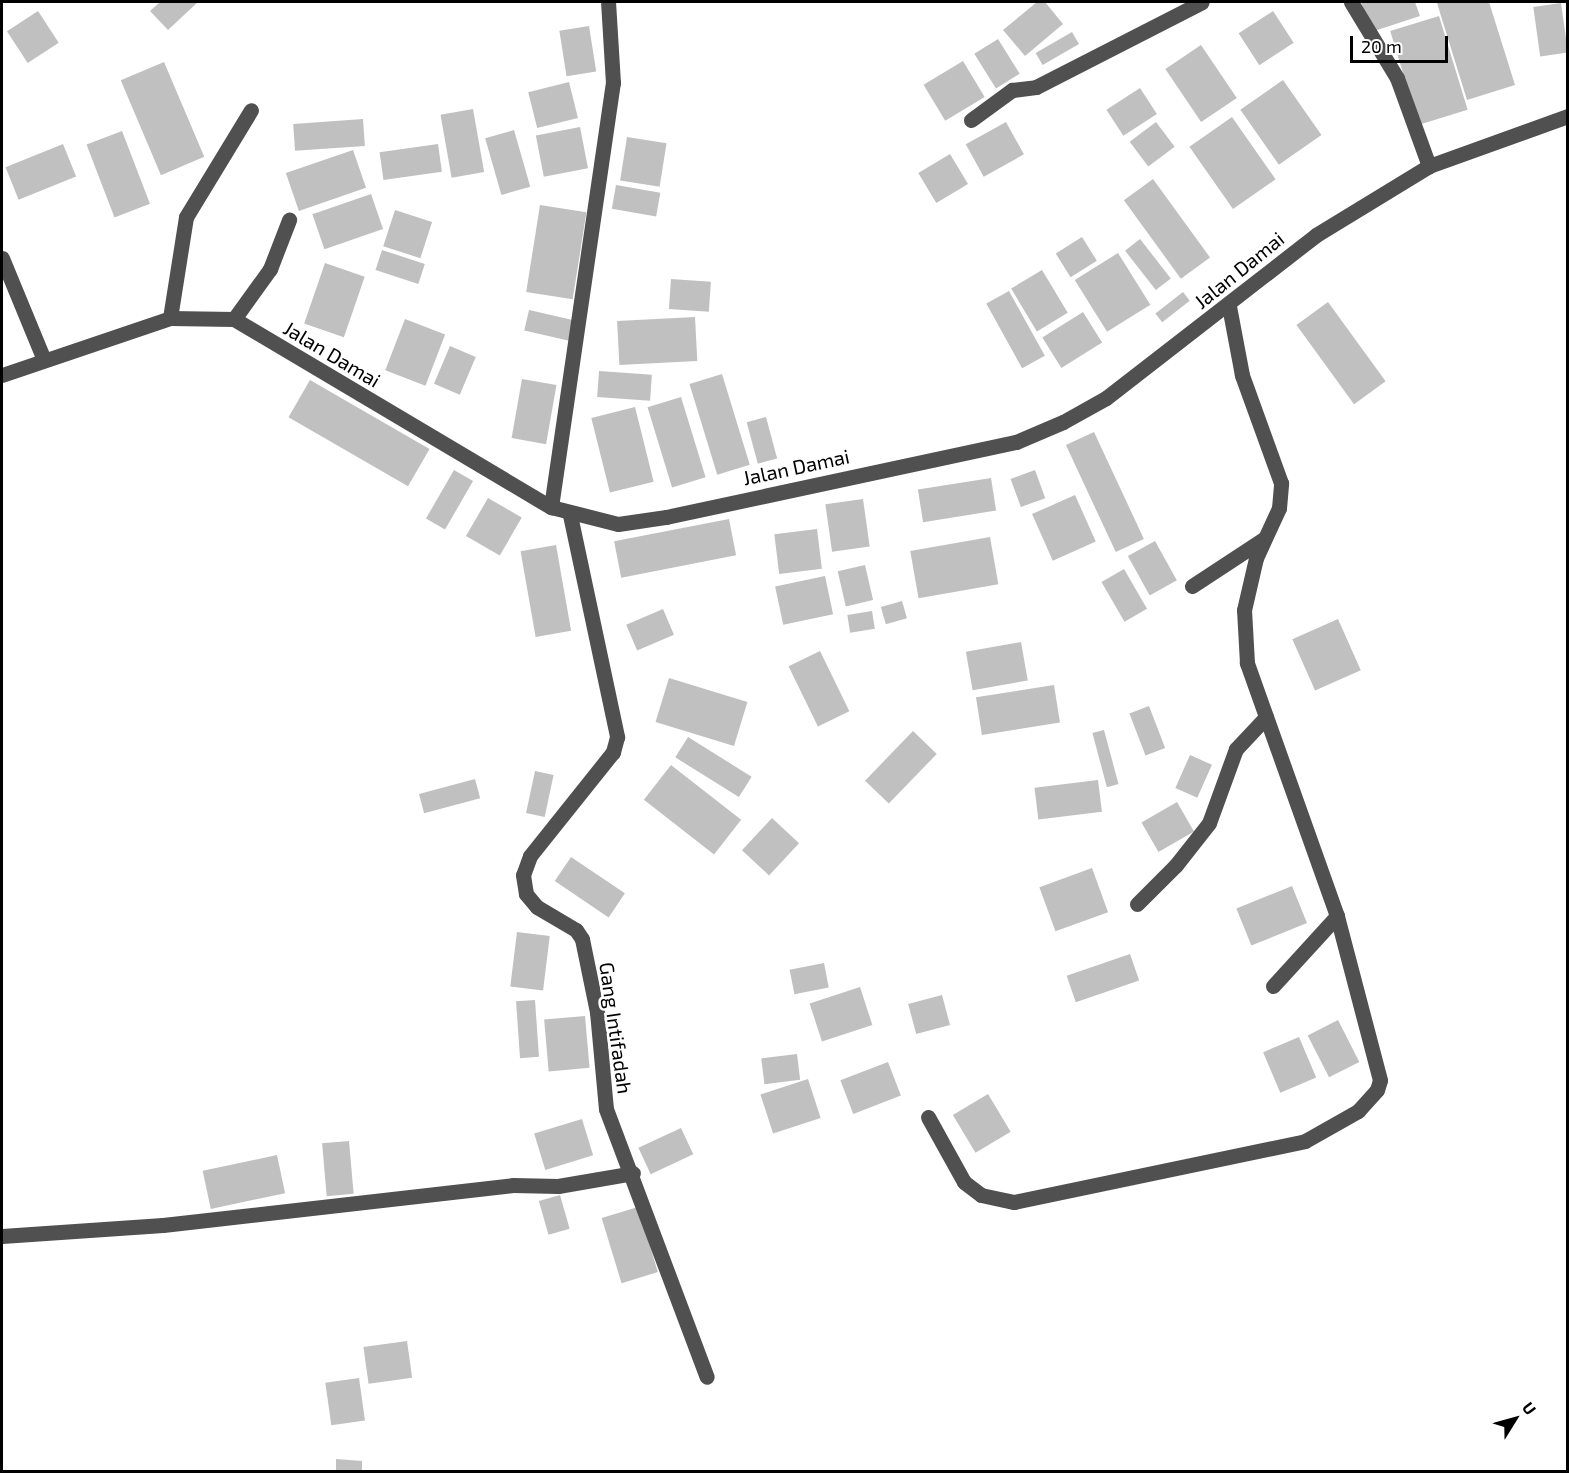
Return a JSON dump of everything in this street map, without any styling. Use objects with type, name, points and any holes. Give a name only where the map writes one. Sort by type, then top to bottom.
[{"type":"street","points":[[551,507],[613,83],[608,2]]},
{"type":"street","points":[[971,120],[1012,90],[1035,87],[1202,2]]},
{"type":"street","points":[[1351,2],[1397,78],[1429,166]]},
{"type":"street","points":[[170,318],[186,217],[251,110]]},
{"type":"street","name":"Jalan Damai","points":[[2,375],[170,318],[234,319],[551,507],[570,515],[618,524],[666,517],[1016,442],[1106,398],[1229,306],[1316,235],[1429,166],[1568,116]]},
{"type":"street","points":[[234,319],[270,269],[290,220]]},
{"type":"street","points":[[2,258],[44,360]]},
{"type":"street","points":[[928,1117],[964,1182],[981,1195],[1014,1202],[1305,1141],[1358,1111],[1380,1080],[1337,916],[1247,663],[1244,610],[1265,538],[1279,508],[1281,483],[1242,375],[1229,306]]},
{"type":"street","name":"Gang Intifadah","points":[[570,515],[617,737],[613,752],[530,856],[523,875],[526,894],[537,907],[582,939],[597,1012],[606,1109],[633,1173],[707,1377]]},
{"type":"street","points":[[1192,586],[1265,538]]},
{"type":"street","points":[[1137,904],[1209,823],[1236,749],[1266,717]]},
{"type":"street","points":[[1274,986],[1337,916]]},
{"type":"street","points":[[2,1236],[163,1225],[513,1185],[558,1186],[633,1173]]},
{"type":"building","points":[[160,2],[198,2],[168,30],[150,11]]},
{"type":"building","points":[[1037,2],[1045,2],[1063,24],[1025,56],[1003,30]]},
{"type":"building","points":[[1361,2],[1415,2],[1420,16],[1371,32]]},
{"type":"building","points":[[1489,2],[1515,85],[1467,100],[1437,3]]},
{"type":"building","points":[[1561,3],[1568,53],[1540,56],[1533,7]]},
{"type":"building","points":[[38,11],[59,43],[28,63],[7,31]]},
{"type":"building","points":[[1273,11],[1294,43],[1259,65],[1239,33]]},
{"type":"building","points":[[1439,16],[1468,110],[1419,125],[1390,31]]},
{"type":"building","points":[[589,26],[596,71],[567,76],[559,31]]},
{"type":"building","points":[[1072,32],[1079,44],[1043,65],[1036,53]]},
{"type":"building","points":[[998,39],[1020,74],[996,89],[974,54]]},
{"type":"building","points":[[1201,45],[1237,98],[1201,122],[1165,69]]},
{"type":"building","points":[[963,61],[985,97],[945,121],[924,85]]},
{"type":"building","points":[[164,62],[204,157],[161,175],[121,80]]},
{"type":"building","points":[[1283,80],[1321,135],[1279,165],[1240,110]]},
{"type":"building","points":[[569,82],[578,118],[537,128],[528,92]]},
{"type":"building","points":[[1140,88],[1157,114],[1123,136],[1106,110]]},
{"type":"building","points":[[473,109],[484,172],[452,178],[441,115]]},
{"type":"building","points":[[1232,117],[1276,179],[1233,209],[1189,147]]},
{"type":"building","points":[[363,119],[365,146],[295,151],[293,124]]},
{"type":"building","points":[[1006,122],[1024,154],[984,177],[966,144]]},
{"type":"building","points":[[1156,122],[1175,147],[1148,167],[1130,142]]},
{"type":"building","points":[[580,127],[588,168],[544,177],[536,136]]},
{"type":"building","points":[[514,130],[530,187],[501,195],[485,138]]},
{"type":"building","points":[[122,131],[150,204],[114,217],[87,145]]},
{"type":"building","points":[[627,137],[667,143],[660,187],[620,180]]},
{"type":"building","points":[[63,144],[76,176],[19,200],[6,167]]},
{"type":"building","points":[[438,144],[442,172],[383,180],[380,152]]},
{"type":"building","points":[[353,150],[366,188],[299,211],[286,173]]},
{"type":"building","points":[[950,154],[968,184],[936,203],[918,173]]},
{"type":"building","points":[[1153,179],[1210,257],[1181,279],[1124,200]]},
{"type":"building","points":[[616,185],[660,193],[656,216],[612,209]]},
{"type":"building","points":[[371,194],[383,229],[324,249],[312,214]]},
{"type":"building","points":[[540,205],[586,212],[573,299],[526,292]]},
{"type":"building","points":[[395,210],[432,222],[420,258],[383,246]]},
{"type":"building","points":[[1082,237],[1097,261],[1071,277],[1056,253]]},
{"type":"building","points":[[1140,239],[1171,278],[1156,290],[1125,251]]},
{"type":"building","points":[[382,250],[425,264],[418,284],[376,270]]},
{"type":"building","points":[[1118,253],[1150,305],[1107,332],[1075,280]]},
{"type":"building","points":[[325,263],[365,277],[344,337],[304,324]]},
{"type":"building","points":[[1042,270],[1068,313],[1037,331],[1011,289]]},
{"type":"building","points":[[671,279],[711,282],[709,312],[669,309]]},
{"type":"building","points":[[1009,291],[1045,356],[1022,368],[986,304]]},
{"type":"building","points":[[1183,292],[1190,301],[1162,322],[1155,314]]},
{"type":"building","points":[[1328,302],[1386,381],[1354,404],[1296,325]]},
{"type":"building","points":[[529,310],[574,320],[569,341],[524,330]]},
{"type":"building","points":[[1083,312],[1102,343],[1061,368],[1042,337]]},
{"type":"building","points":[[695,317],[697,361],[619,365],[617,321]]},
{"type":"building","points":[[405,319],[445,334],[425,386],[385,370]]},
{"type":"building","points":[[450,346],[476,357],[460,395],[434,384]]},
{"type":"building","points":[[599,371],[652,375],[650,401],[597,397]]},
{"type":"building","points":[[722,374],[750,465],[717,475],[689,384]]},
{"type":"building","points":[[522,379],[556,385],[546,444],[512,438]]},
{"type":"building","points":[[310,380],[430,449],[408,486],[288,417]]},
{"type":"building","points":[[681,397],[706,477],[672,488],[648,407]]},
{"type":"building","points":[[635,407],[654,482],[610,493],[591,418]]},
{"type":"building","points":[[766,417],[777,459],[758,464],[747,422]]},
{"type":"building","points":[[1094,432],[1144,539],[1116,552],[1066,445]]},
{"type":"building","points":[[454,470],[473,481],[445,529],[426,518]]},
{"type":"building","points":[[1035,470],[1045,498],[1021,507],[1011,479]]},
{"type":"building","points":[[991,478],[996,511],[923,522],[918,490]]},
{"type":"building","points":[[1075,495],[1096,542],[1053,561],[1032,514]]},
{"type":"building","points":[[488,498],[522,517],[500,556],[466,536]]},
{"type":"building","points":[[863,499],[870,547],[832,552],[825,504]]},
{"type":"building","points":[[729,519],[736,555],[621,578],[614,541]]},
{"type":"building","points":[[817,529],[822,569],[779,574],[774,534]]},
{"type":"building","points":[[990,537],[998,584],[919,598],[910,551]]},
{"type":"building","points":[[1155,541],[1177,580],[1150,595],[1128,556]]},
{"type":"building","points":[[556,545],[571,631],[536,637],[521,551]]},
{"type":"building","points":[[865,565],[873,600],[846,606],[838,571]]},
{"type":"building","points":[[1124,569],[1147,609],[1124,622],[1101,582]]},
{"type":"building","points":[[825,576],[833,614],[783,625],[775,587]]},
{"type":"building","points":[[902,601],[907,618],[886,624],[881,607]]},
{"type":"building","points":[[663,609],[674,635],[637,650],[626,625]]},
{"type":"building","points":[[872,611],[875,629],[850,633],[847,615]]},
{"type":"building","points":[[1338,619],[1361,670],[1315,690],[1292,639]]},
{"type":"building","points":[[1021,642],[1028,680],[973,690],[966,652]]},
{"type":"building","points":[[820,651],[849,711],[818,727],[789,666]]},
{"type":"building","points":[[669,678],[747,702],[734,746],[656,722]]},
{"type":"building","points":[[1054,685],[1060,723],[982,735],[976,697]]},
{"type":"building","points":[[1149,706],[1165,748],[1146,756],[1129,714]]},
{"type":"building","points":[[1104,730],[1118,784],[1107,787],[1092,733]]},
{"type":"building","points":[[913,731],[937,754],[889,804],[865,781]]},
{"type":"building","points":[[688,737],[752,777],[739,797],[675,757]]},
{"type":"building","points":[[1190,755],[1212,765],[1197,798],[1175,788]]},
{"type":"building","points":[[671,765],[741,820],[714,854],[644,800]]},
{"type":"building","points":[[535,771],[554,775],[545,817],[526,813]]},
{"type":"building","points":[[475,779],[480,798],[424,813],[419,794]]},
{"type":"building","points":[[1098,780],[1102,812],[1038,820],[1034,788]]},
{"type":"building","points":[[1177,802],[1194,831],[1158,852],[1141,823]]},
{"type":"building","points":[[772,818],[799,843],[769,875],[742,850]]},
{"type":"building","points":[[571,857],[625,893],[609,917],[555,881]]},
{"type":"building","points":[[1092,868],[1108,912],[1055,931],[1039,887]]},
{"type":"building","points":[[1292,886],[1307,923],[1251,946],[1236,908]]},
{"type":"building","points":[[517,932],[550,936],[543,991],[510,987]]},
{"type":"building","points":[[1130,954],[1139,980],[1076,1002],[1067,976]]},
{"type":"building","points":[[824,963],[829,988],[794,994],[790,970]]},
{"type":"building","points":[[860,987],[872,1025],[822,1041],[810,1003]]},
{"type":"building","points":[[942,995],[950,1025],[916,1034],[908,1004]]},
{"type":"building","points":[[535,1000],[539,1057],[520,1058],[516,1001]]},
{"type":"building","points":[[585,1016],[590,1068],[549,1071],[544,1020]]},
{"type":"building","points":[[1338,1020],[1359,1062],[1329,1077],[1308,1035]]},
{"type":"building","points":[[1299,1037],[1316,1078],[1280,1093],[1263,1052]]},
{"type":"building","points":[[797,1054],[800,1080],[764,1084],[761,1058]]},
{"type":"building","points":[[888,1062],[901,1096],[853,1114],[840,1080]]},
{"type":"building","points":[[808,1079],[821,1118],[773,1133],[760,1094]]},
{"type":"building","points":[[988,1094],[1011,1132],[976,1153],[953,1115]]},
{"type":"building","points":[[582,1119],[593,1155],[545,1170],[534,1134]]},
{"type":"building","points":[[681,1128],[693,1154],[651,1174],[638,1148]]},
{"type":"building","points":[[349,1141],[354,1194],[327,1196],[322,1143]]},
{"type":"building","points":[[277,1155],[285,1193],[211,1209],[203,1171]]},
{"type":"building","points":[[560,1195],[570,1229],[548,1235],[539,1201]]},
{"type":"building","points":[[638,1207],[658,1272],[622,1283],[602,1218]]},
{"type":"building","points":[[407,1341],[412,1378],[369,1384],[363,1347]]},
{"type":"building","points":[[359,1378],[365,1421],[331,1425],[325,1383]]},
{"type":"building","points":[[336,1459],[362,1461],[362,1472],[336,1472]]}]
